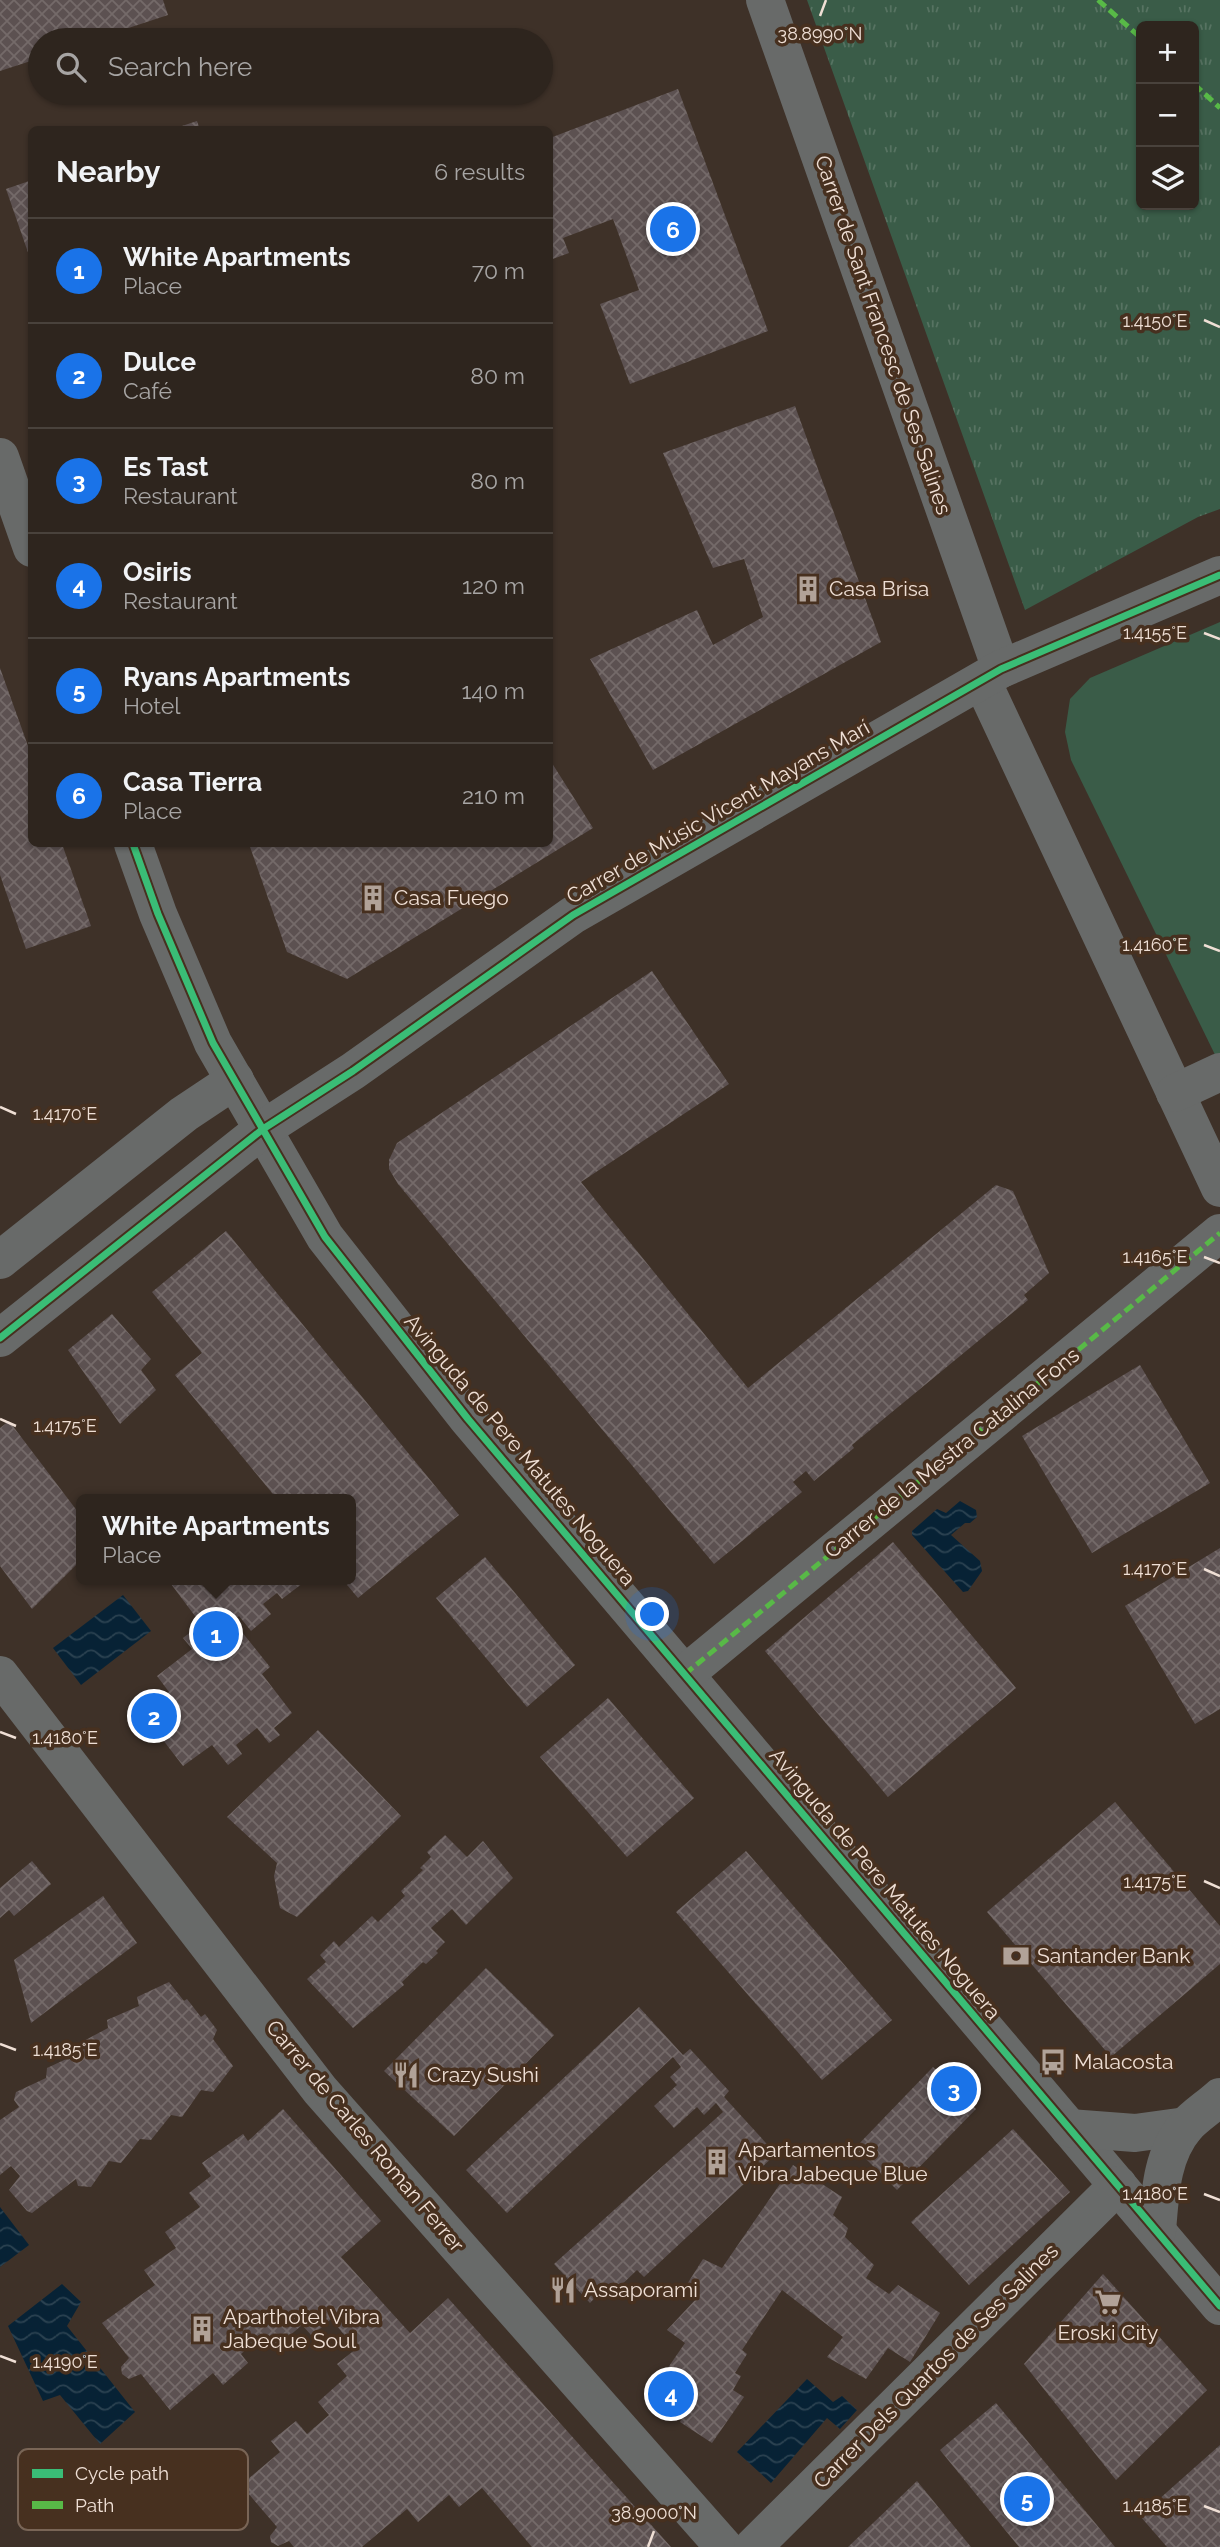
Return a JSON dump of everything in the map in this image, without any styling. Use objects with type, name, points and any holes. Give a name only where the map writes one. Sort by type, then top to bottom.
[{"type":"street","name":"Carrer de Sant Francesc de Ses Salines","points":[[765,0],[992,675],[1175,1093],[1220,1188]]},
{"type":"street","points":[[0,457],[28,537]]},
{"type":"street","name":"Carrer de Músic Vicent Mayans Marí","points":[[0,1338],[262,1129],[353,1071],[573,915],[992,675],[1220,575]]},
{"type":"street","name":"Avinguda de Pere Matutes Noguera","points":[[134,847],[158,914],[200,1015],[325,1237],[385,1317],[1220,2306]]},
{"type":"street","points":[[1175,1093],[1220,1072]]},
{"type":"street","points":[[0,1260],[184,1114],[235,1080]]},
{"type":"street","name":"Carrer de la Mestra Catalina Fons","points":[[685,1674],[1220,1233]]},
{"type":"street","name":"Carrer de Carles Roman Ferrer","points":[[0,1675],[320,2090],[724,2547]]},
{"type":"street","points":[[1157,2231],[1164,2172],[1173,2147],[1186,2126],[1220,2098]]},
{"type":"street","points":[[1069,2128],[1135,2133],[1186,2126]]},
{"type":"street","name":"Carrer Dels Quartos de Ses Salines","points":[[753,2547],[1118,2185]]},
{"type":"green space","points":[[807,0],[1220,0],[1220,509],[1198,517],[1025,610]]},
{"type":"green space","points":[[1220,622],[1220,1065],[1071,760],[1065,732],[1070,699],[1090,678]]},
{"type":"water","points":[[960,1501],[976,1510],[977,1517],[951,1535],[980,1561],[982,1571],[968,1591],[963,1592],[912,1535],[912,1531],[937,1509],[946,1513]]},
{"type":"water","points":[[123,1595],[151,1631],[81,1685],[53,1648]]},
{"type":"water","points":[[0,2207],[29,2245],[0,2267]]},
{"type":"water","points":[[62,2284],[81,2302],[67,2326],[135,2412],[100,2444],[60,2395],[43,2401],[8,2326]]},
{"type":"water","points":[[807,2379],[833,2402],[842,2396],[857,2410],[840,2429],[827,2418],[771,2483],[737,2452]]},
{"type":"building","points":[[0,0],[163,0],[168,15],[128,28],[28,28],[28,62],[0,71]]},
{"type":"building","points":[[678,89],[768,331],[630,384],[600,304],[639,290],[613,219],[563,238],[569,253],[553,259],[553,137]]},
{"type":"building","points":[[197,121],[199,126],[182,126]]},
{"type":"building","points":[[28,181],[28,252],[6,189]]},
{"type":"building","name":"Casa Brisa","points":[[795,406],[881,642],[653,770],[590,659],[697,610],[713,645],[763,617],[744,559],[713,568],[663,453]]},
{"type":"building","points":[[0,668],[28,746],[28,847],[63,847],[91,926],[26,949],[0,875]]},
{"type":"building","name":"Casa Fuego","points":[[553,765],[593,828],[347,979],[287,952],[250,847],[553,847]]},
{"type":"building","points":[[652,971],[729,1084],[581,1182],[748,1388],[996,1185],[1013,1191],[1049,1273],[1024,1295],[1028,1300],[852,1445],[854,1448],[814,1481],[806,1471],[793,1482],[802,1492],[714,1564],[398,1184],[389,1169],[389,1160],[397,1143]]},
{"type":"building","points":[[226,1231],[459,1515],[358,1598],[347,1585],[356,1585],[356,1494],[273,1494],[175,1375],[202,1353],[152,1292]]},
{"type":"building","points":[[112,1314],[151,1359],[141,1370],[156,1390],[120,1424],[68,1350]]},
{"type":"building","points":[[1140,1365],[1210,1483],[1092,1553],[1022,1436]]},
{"type":"building","points":[[9,1421],[76,1509],[76,1565],[32,1609],[0,1566],[0,1428]]},
{"type":"building","points":[[893,1542],[1016,1688],[888,1797],[765,1651]]},
{"type":"building","points":[[1220,1548],[1220,1709],[1195,1724],[1125,1606]]},
{"type":"building","points":[[485,1557],[575,1665],[527,1707],[436,1598]]},
{"type":"building","points":[[172,1585],[300,1585],[282,1599],[277,1593],[263,1604],[271,1614],[251,1631],[239,1616],[233,1621],[270,1667],[262,1674],[292,1713],[274,1728],[280,1735],[269,1743],[257,1728],[236,1745],[242,1754],[228,1765],[212,1745],[183,1766],[143,1714],[169,1692],[157,1676],[192,1649],[183,1638],[201,1624]]},
{"type":"building","points":[[608,1698],[694,1798],[627,1857],[540,1757]]},
{"type":"building","points":[[318,1730],[401,1816],[297,1917],[280,1908],[274,1876],[277,1863],[227,1817]]},
{"type":"building","points":[[1115,1802],[1220,1926],[1220,1964],[1111,2057],[987,1912]]},
{"type":"building","points":[[445,1835],[467,1857],[483,1841],[513,1878],[466,1925],[452,1909],[431,1928],[445,1942],[436,1951],[438,1953],[426,1964],[423,1962],[402,1982],[404,1985],[353,2028],[307,1979],[326,1962],[320,1955],[334,1941],[339,1947],[372,1916],[378,1922],[405,1896],[401,1891],[423,1870],[420,1868],[431,1857],[427,1852]]},
{"type":"building","points":[[746,1851],[892,2020],[822,2080],[676,1912]]},
{"type":"building","points":[[32,1861],[51,1884],[14,1916],[9,1910],[0,1918],[0,1888]]},
{"type":"building","points":[[103,1896],[137,1943],[31,2023],[14,1960]]},
{"type":"building","points":[[486,1968],[554,2035],[454,2136],[384,2071]]},
{"type":"building","points":[[169,1982],[201,2017],[205,2014],[217,2030],[213,2039],[233,2066],[213,2092],[201,2090],[182,2117],[171,2115],[151,2140],[140,2139],[121,2163],[109,2161],[91,2187],[78,2186],[76,2179],[32,2213],[27,2211],[9,2190],[20,2176],[11,2166],[0,2175],[0,2120],[19,2107],[14,2100],[16,2092],[46,2078],[47,2068],[77,2054],[78,2044],[108,2028],[107,2020],[139,2006],[137,1997]]},
{"type":"building","name":"Apartamentos Vibra Jabeque Blue","points":[[639,2007],[683,2055],[690,2049],[729,2091],[724,2097],[776,2154],[644,2277],[637,2270],[609,2297],[602,2290],[590,2303],[554,2264],[723,2112],[716,2103],[704,2115],[697,2107],[674,2128],[654,2106],[677,2085],[670,2077],[681,2067],[673,2057],[507,2213],[466,2170]]},
{"type":"building","points":[[933,2067],[976,2109],[897,2190],[855,2148]]},
{"type":"building","name":"Aparthotel Vibra Jabeque Soul","points":[[283,2109],[381,2221],[341,2257],[410,2333],[448,2298],[671,2547],[532,2547],[482,2488],[459,2507],[449,2495],[418,2522],[407,2509],[362,2547],[294,2547],[289,2541],[278,2546],[271,2542],[270,2536],[277,2527],[248,2493],[248,2479],[280,2452],[271,2441],[296,2421],[307,2434],[329,2415],[318,2402],[347,2376],[337,2364],[356,2349],[331,2319],[312,2336],[302,2325],[273,2350],[261,2336],[241,2354],[248,2363],[223,2385],[213,2373],[170,2410],[141,2374],[129,2379],[122,2374],[121,2367],[129,2358],[102,2323],[155,2285],[144,2270],[176,2248],[165,2232],[200,2207],[189,2193],[211,2176],[202,2163],[243,2134],[248,2141]]},
{"type":"building","points":[[1013,2129],[1070,2192],[969,2285],[911,2222]]},
{"type":"building","points":[[793,2165],[842,2197],[833,2215],[848,2228],[845,2237],[874,2265],[866,2278],[889,2294],[898,2285],[940,2313],[910,2362],[888,2348],[866,2379],[827,2357],[843,2337],[782,2290],[742,2350],[747,2354],[735,2373],[741,2376],[733,2390],[744,2397],[712,2443],[680,2422],[685,2411],[652,2391],[685,2343],[667,2330],[698,2297],[684,2289],[703,2259],[722,2268]]},
{"type":"building","points":[[1103,2274],[1207,2390],[1116,2480],[1024,2364]]},
{"type":"building","points":[[996,2403],[1115,2547],[1019,2547],[940,2450]]},
{"type":"building","points":[[1220,2445],[1220,2547],[1167,2547],[1140,2516]]},
{"type":"building","points":[[917,2481],[971,2547],[848,2547]]},
{"type":"marked path","points":[[1098,0],[1136,34]]},
{"type":"marked path","points":[[1199,89],[1220,108]]},
{"type":"marked path","points":[[685,1674],[1220,1233]]},
{"type":"cycle path","points":[[0,1338],[263,1129],[353,1071],[573,915],[1001,669],[1220,575]]},
{"type":"cycle path","points":[[134,847],[158,914],[213,1043],[325,1237],[468,1419],[1220,2306]]},
{"type":"place","name":"Casa Tierra","points":[[673,229]]},
{"type":"place","name":"Casa Brisa","points":[[808,589]]},
{"type":"place","name":"Casa Fuego","points":[[373,898]]},
{"type":"place","name":"White Apartments","points":[[216,1634]]},
{"type":"place","name":"Dulce","points":[[154,1716]]},
{"type":"place","name":"Santander Bank","points":[[1016,1956]]},
{"type":"place","name":"Malacosta","points":[[1053,2062]]},
{"type":"place","name":"Crazy Sushi","points":[[406,2075]]},
{"type":"place","name":"Es Tast","points":[[954,2089]]},
{"type":"place","name":"Apartamentos Vibra Jabeque Blue","points":[[717,2162]]},
{"type":"place","name":"Assaporami","points":[[563,2290]]},
{"type":"place","name":"Eroski City","points":[[1108,2302]]},
{"type":"place","name":"Aparthotel Vibra Jabeque Soul","points":[[202,2329]]},
{"type":"place","name":"Osiris","points":[[671,2394]]},
{"type":"place","name":"Ryans Apartments","points":[[1027,2499]]}]
